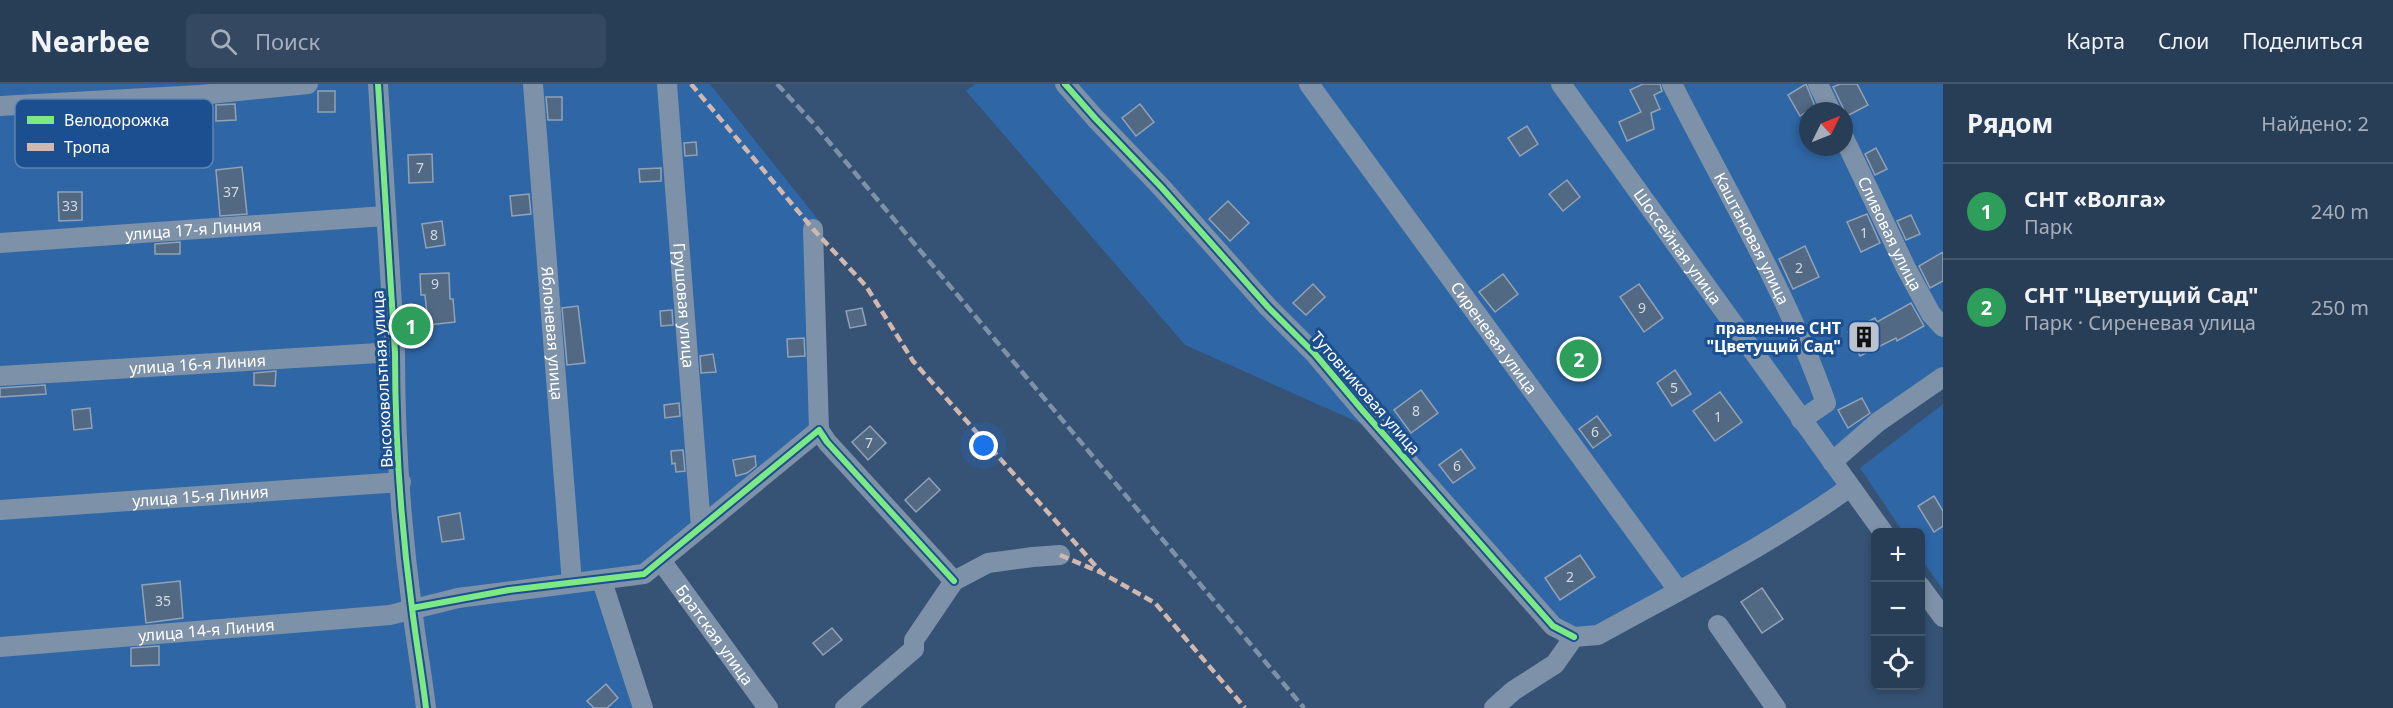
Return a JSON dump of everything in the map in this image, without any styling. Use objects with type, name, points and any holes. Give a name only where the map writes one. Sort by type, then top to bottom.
[{"type":"street","points":[[128,99],[201,95],[308,84]]},
{"type":"street","name":"Высоковольтная улица","points":[[378,84],[401,482],[412,608],[426,708]]},
{"type":"street","name":"Яблоневая улица","points":[[533,84],[572,583]]},
{"type":"street","name":"Грушовая улица","points":[[667,84],[700,526]]},
{"type":"street","name":"Тутовниковая улица","points":[[1065,84],[1268,307],[1315,354],[1553,626],[1574,637]]},
{"type":"street","name":"Сиреневая улица","points":[[1309,84],[1678,590]]},
{"type":"street","name":"Шоссейная улица","points":[[1561,84],[1880,528]]},
{"type":"street","name":"Каштановая улица","points":[[1672,84],[1790,313],[1809,356],[1826,403],[1801,420]]},
{"type":"street","points":[[1818,84],[1827,102]]},
{"type":"street","points":[[0,106],[15,105]]},
{"type":"street","name":"Сливовая улица","points":[[1853,156],[1906,268],[1931,314],[1943,327]]},
{"type":"street","name":"улица 17-я Линия","points":[[0,243],[385,216]]},
{"type":"street","points":[[813,229],[819,430],[827,442],[954,580]]},
{"type":"street","name":"улица 16-я Линия","points":[[0,376],[395,352]]},
{"type":"street","points":[[1832,462],[1878,422],[1943,377]]},
{"type":"street","name":"улица 14-я Линия","points":[[0,647],[390,615],[468,596],[644,574],[662,562],[700,526],[819,430]]},
{"type":"street","name":"улица 15-я Линия","points":[[0,510],[401,482]]},
{"type":"street","points":[[1494,708],[1513,691],[1555,663],[1574,637],[1598,635],[1755,548],[1825,505],[1854,492]]},
{"type":"street","points":[[845,708],[914,649],[914,640],[954,580],[988,564],[1033,556],[1060,555]]},
{"type":"street","name":"Братская улица","points":[[662,562],[768,708]]},
{"type":"street","points":[[602,581],[643,708]]},
{"type":"street","points":[[1925,593],[1943,616]]},
{"type":"street","points":[[1718,625],[1776,708]]},
{"type":"shaded area","points":[[0,84],[710,84],[820,222],[826,431],[656,575],[606,591],[640,708],[0,708]]},
{"type":"shaded area","points":[[975,84],[1943,84],[1943,372],[1830,452],[1851,486],[1569,653],[1362,424],[1185,345],[966,91]]},
{"type":"shaded area","points":[[1943,404],[1943,590],[1925,564],[1925,528],[1900,528],[1860,468]]},
{"type":"building","points":[[1643,84],[1660,84],[1662,91],[1654,95],[1660,109],[1651,113],[1654,129],[1627,141],[1619,122],[1641,112],[1630,90]]},
{"type":"building","points":[[1806,84],[1813,102],[1799,102],[1799,114],[1788,95]]},
{"type":"building","points":[[1840,84],[1857,84],[1868,105],[1853,113],[1853,102],[1840,102],[1833,87]]},
{"type":"building","points":[[318,91],[335,91],[335,112],[318,112]]},
{"type":"building","points":[[546,97],[562,97],[562,120],[548,120]]},
{"type":"building","points":[[235,104],[236,120],[216,121],[216,105]]},
{"type":"building","points":[[1140,104],[1154,122],[1136,136],[1122,118]]},
{"type":"building","points":[[1527,126],[1538,144],[1520,156],[1508,138]]},
{"type":"building","points":[[696,142],[697,155],[685,156],[684,143]]},
{"type":"building","points":[[1876,148],[1887,169],[1875,175],[1865,154]]},
{"type":"building","points":[[432,154],[433,182],[409,183],[408,155]]},
{"type":"building","points":[[242,167],[247,214],[220,216],[216,170]]},
{"type":"building","points":[[661,168],[661,181],[640,182],[639,169]]},
{"type":"building","points":[[1567,180],[1580,197],[1563,211],[1549,194]]},
{"type":"building","points":[[58,192],[82,192],[82,220],[59,221]]},
{"type":"building","points":[[529,194],[531,214],[512,216],[510,196]]},
{"type":"building","points":[[1228,201],[1249,223],[1230,241],[1209,219]]},
{"type":"building","points":[[1867,214],[1880,243],[1861,252],[1847,222]]},
{"type":"building","points":[[1911,215],[1920,234],[1906,240],[1897,221]]},
{"type":"building","points":[[442,221],[445,245],[426,248],[422,224]]},
{"type":"building","points":[[180,242],[180,254],[155,254],[155,244]]},
{"type":"building","points":[[1805,246],[1819,277],[1793,289],[1779,259]]},
{"type":"building","points":[[1943,252],[1943,281],[1930,288],[1919,266]]},
{"type":"building","points":[[449,273],[450,299],[453,299],[455,322],[428,325],[425,295],[421,295],[420,274]]},
{"type":"building","points":[[1503,274],[1518,294],[1495,312],[1479,292]]},
{"type":"building","points":[[1313,284],[1325,297],[1306,315],[1293,303]]},
{"type":"building","points":[[1639,284],[1663,318],[1644,332],[1620,297]]},
{"type":"building","points":[[1911,303],[1924,326],[1897,341],[1896,338],[1860,356],[1848,332],[1875,318],[1877,322]]},
{"type":"building","points":[[578,306],[585,363],[567,365],[562,308]]},
{"type":"building","points":[[862,308],[866,325],[850,328],[846,311]]},
{"type":"building","points":[[672,310],[673,325],[661,326],[660,311]]},
{"type":"building","points":[[804,338],[805,356],[788,357],[787,339]]},
{"type":"building","points":[[713,354],[716,372],[701,373],[700,356]]},
{"type":"building","points":[[1675,370],[1691,394],[1672,406],[1657,383]]},
{"type":"building","points":[[276,371],[275,386],[254,385],[254,373]]},
{"type":"building","points":[[45,385],[46,394],[0,397],[0,388]]},
{"type":"building","points":[[1421,390],[1438,413],[1411,433],[1394,410]]},
{"type":"building","points":[[1720,392],[1742,422],[1715,441],[1693,411]]},
{"type":"building","points":[[1862,398],[1870,413],[1848,428],[1838,410]]},
{"type":"building","points":[[679,403],[680,416],[665,418],[664,405]]},
{"type":"building","points":[[90,408],[92,428],[74,430],[72,410]]},
{"type":"building","points":[[1597,416],[1611,435],[1593,448],[1579,429]]},
{"type":"building","points":[[870,426],[886,443],[868,460],[852,442]]},
{"type":"building","points":[[1461,449],[1475,468],[1453,483],[1439,465]]},
{"type":"building","points":[[683,450],[685,471],[676,472],[675,463],[672,464],[671,451]]},
{"type":"building","points":[[755,456],[756,466],[747,473],[736,476],[733,460]]},
{"type":"building","points":[[929,478],[940,490],[916,512],[905,500]]},
{"type":"building","points":[[1934,496],[1943,511],[1943,526],[1934,532],[1918,506]]},
{"type":"building","points":[[460,513],[464,539],[442,542],[438,517]]},
{"type":"building","points":[[1580,555],[1595,577],[1560,600],[1545,578]]},
{"type":"building","points":[[180,581],[183,618],[146,623],[142,585]]},
{"type":"building","points":[[1762,588],[1783,619],[1762,633],[1741,602]]},
{"type":"building","points":[[832,628],[842,640],[823,655],[813,643]]},
{"type":"building","points":[[159,646],[159,665],[131,666],[131,648]]},
{"type":"building","points":[[606,684],[618,698],[607,708],[594,708],[587,701]]},
{"type":"railway","points":[[777,84],[814,124],[1304,708]]},
{"type":"marked path","points":[[691,84],[813,229],[866,286],[913,361],[1102,573]]},
{"type":"marked path","points":[[1060,555],[1102,573],[1155,603],[1245,708]]},
{"type":"cycle path","points":[[378,84],[395,352],[399,480],[408,577],[426,708]]},
{"type":"cycle path","points":[[1065,84],[1268,307],[1315,354],[1553,626],[1574,637]]},
{"type":"cycle path","points":[[412,608],[509,590],[644,574],[819,430],[827,442],[954,581]]},
{"type":"place","name":"СНТ «Волга»","points":[[411,326]]},
{"type":"place","name":"правление СНТ \"Цветущий Сад\"","points":[[1864,337]]},
{"type":"place","name":"СНТ \"Цветущий Сад\"","points":[[1579,359]]}]
